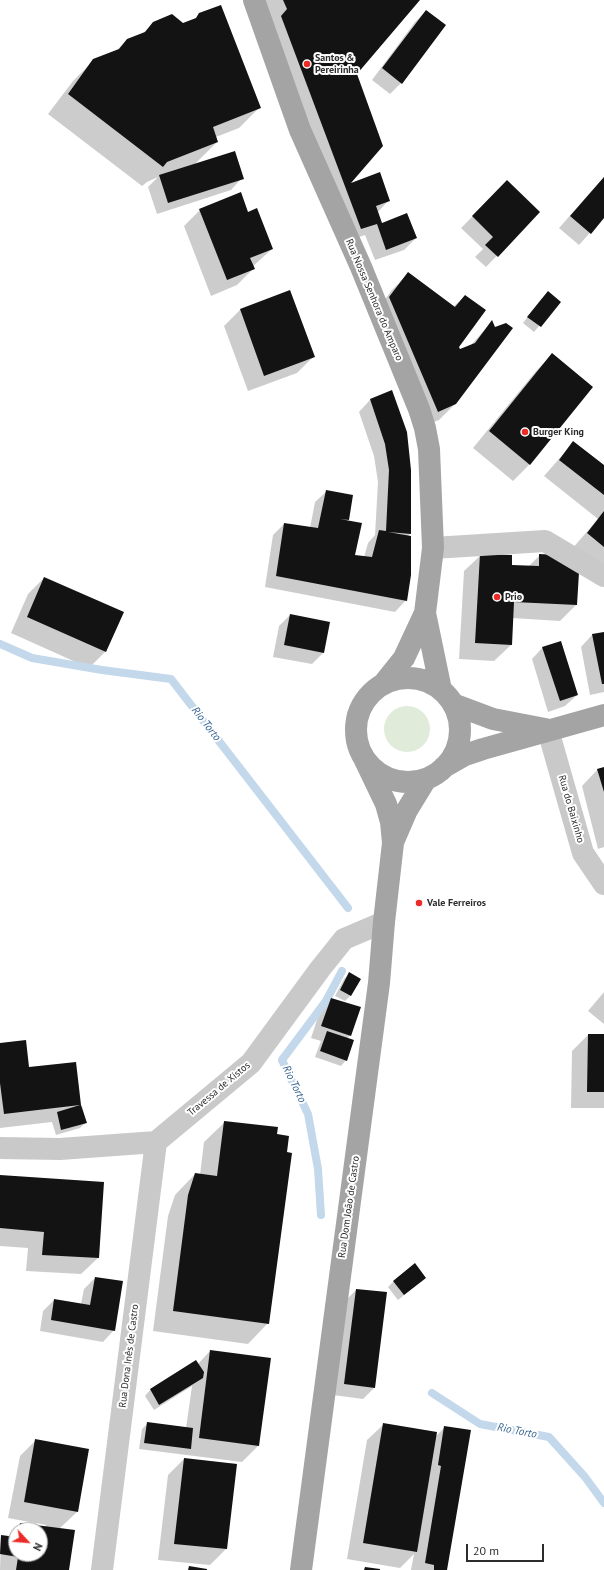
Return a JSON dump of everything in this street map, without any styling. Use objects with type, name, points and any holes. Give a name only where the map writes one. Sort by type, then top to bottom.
[{"type":"main road","name":"Rua Nossa Senhora do Amparo","points":[[254,0],[300,130],[361,267],[420,409],[429,449],[433,548],[425,612],[404,658],[384,684]]},
{"type":"main road","name":"Rua Nossa Senhora do Amparo","points":[[425,612],[447,697]]},
{"type":"main road","points":[[548,730],[493,718],[447,697],[432,684],[417,678],[400,678],[384,684],[371,694],[361,708],[357,724],[357,740],[363,756],[374,769],[388,778],[400,781],[413,781],[434,773],[465,755],[604,715]]},
{"type":"main road","points":[[434,773],[454,754],[458,741],[459,722],[447,697]]},
{"type":"main road","name":"Rua Dom João de Castro","points":[[301,1570],[379,983],[393,843],[391,822],[386,804],[363,756]]},
{"type":"main road","name":"Rua Dom João de Castro","points":[[393,843],[407,810],[434,773]]},
{"type":"street","points":[[433,548],[545,542],[604,576]]},
{"type":"street","name":"Rua do Baixinho","points":[[548,730],[583,853],[604,884]]},
{"type":"street","name":"Travessa de Xistos","points":[[156,1142],[251,1063],[344,939],[384,922]]},
{"type":"street","points":[[0,1148],[60,1149],[156,1142]]},
{"type":"street","name":"Rua Dona Inês de Castro","points":[[102,1570],[156,1142]]},
{"type":"green space","points":[[412,706],[424,712],[429,720],[429,738],[424,746],[416,751],[402,752],[390,746],[385,738],[384,724],[390,712],[398,707]]},
{"type":"building","points":[[283,0],[420,0],[357,74],[383,146],[351,183],[380,172],[390,201],[376,206],[382,223],[407,213],[417,238],[386,250],[377,224],[361,229],[281,16],[287,9]]},
{"type":"building","points":[[221,5],[261,108],[213,127],[218,142],[167,162],[163,167],[68,94],[93,59],[119,49],[127,39],[145,32],[153,22],[172,14],[183,23],[196,18],[199,13]]},
{"type":"building","points":[[426,10],[446,25],[402,84],[382,68]]},
{"type":"building","points":[[235,151],[244,179],[168,203],[159,175]]},
{"type":"building","points":[[604,177],[604,218],[591,234],[570,216]]},
{"type":"building","points":[[507,180],[540,212],[498,257],[485,245],[493,237],[472,216]]},
{"type":"building","points":[[241,192],[248,212],[257,208],[273,249],[250,258],[255,269],[227,280],[199,209]]},
{"type":"building","points":[[408,272],[455,307],[465,295],[486,310],[459,347],[460,349],[475,343],[492,320],[495,327],[506,323],[513,328],[456,404],[438,412],[389,297]]},
{"type":"building","points":[[290,290],[315,357],[264,376],[240,309]]},
{"type":"building","points":[[548,291],[561,302],[541,327],[527,317]]},
{"type":"building","points":[[552,353],[593,387],[530,465],[489,431]]},
{"type":"building","points":[[392,390],[407,432],[411,470],[411,534],[388,532],[411,536],[411,575],[407,601],[276,576],[284,523],[318,528],[326,490],[353,495],[349,520],[340,519],[362,523],[355,555],[372,557],[379,530],[386,531],[389,470],[385,444],[370,399]]},
{"type":"building","points":[[573,441],[604,465],[604,495],[559,460]]},
{"type":"building","points":[[604,511],[604,547],[587,533]]},
{"type":"building","points":[[480,554],[512,555],[512,565],[539,566],[539,554],[580,556],[577,605],[514,602],[512,645],[475,643]]},
{"type":"building","points":[[44,577],[124,612],[106,652],[27,617]]},
{"type":"building","points":[[290,614],[330,622],[324,653],[284,645]]},
{"type":"building","points":[[604,632],[604,684],[602,684],[592,634]]},
{"type":"building","points":[[561,641],[578,695],[560,701],[542,647]]},
{"type":"building","points":[[604,767],[604,792],[597,769]]},
{"type":"building","points":[[349,972],[361,979],[351,996],[340,990]]},
{"type":"building","points":[[331,998],[361,1007],[351,1036],[321,1026]]},
{"type":"building","points":[[327,1031],[354,1040],[347,1061],[320,1051]]},
{"type":"building","points":[[588,1034],[604,1034],[604,1092],[587,1092]]},
{"type":"building","points":[[26,1040],[29,1067],[76,1062],[81,1105],[87,1123],[61,1130],[57,1112],[80,1105],[4,1114],[0,1083],[0,1043]]},
{"type":"building","points":[[224,1121],[278,1127],[277,1134],[289,1136],[287,1152],[292,1153],[269,1324],[173,1311],[188,1195],[195,1173],[217,1176]]},
{"type":"building","points":[[0,1175],[104,1182],[99,1258],[42,1255],[44,1232],[0,1228]]},
{"type":"building","points":[[415,1263],[426,1278],[404,1295],[393,1281]]},
{"type":"building","points":[[95,1277],[123,1281],[115,1331],[51,1320],[54,1299],[90,1305]]},
{"type":"building","points":[[356,1289],[387,1292],[375,1388],[344,1384]]},
{"type":"building","points":[[210,1350],[271,1358],[259,1446],[199,1438]]},
{"type":"building","points":[[196,1360],[204,1372],[203,1378],[159,1405],[150,1389]]},
{"type":"building","points":[[147,1422],[193,1428],[191,1449],[144,1443]]},
{"type":"building","points":[[383,1423],[437,1432],[417,1552],[363,1543]]},
{"type":"building","points":[[444,1426],[471,1430],[447,1570],[434,1570],[434,1565],[425,1563],[441,1466],[438,1465]]},
{"type":"building","points":[[35,1439],[89,1449],[78,1512],[24,1502]]},
{"type":"building","points":[[184,1458],[237,1464],[227,1549],[174,1544]]},
{"type":"building","points":[[48,1527],[75,1530],[69,1570],[16,1570],[17,1562],[48,1562]]},
{"type":"building","points":[[1,1535],[8,1536],[8,1555],[0,1554]]},
{"type":"building","points":[[189,1566],[207,1569],[207,1570],[188,1570]]},
{"type":"building","points":[[365,1567],[380,1569],[380,1570],[364,1570]]},
{"type":"waterway","name":"Rio Torto","points":[[0,644],[32,658],[102,670],[171,679],[348,908]]},
{"type":"waterway","name":"Rio Torto","points":[[321,1215],[318,1169],[308,1114],[282,1060],[326,1001],[342,971]]},
{"type":"waterway","name":"Rio Torto","points":[[432,1393],[480,1424],[549,1437],[585,1477],[604,1503]]},
{"type":"place","name":"Santos & Pereirinha","points":[[307,64]]},
{"type":"place","name":"Burger King","points":[[525,432]]},
{"type":"place","name":"Prio","points":[[497,597]]},
{"type":"place","name":"Vale Ferreiros","points":[[419,903]]}]
